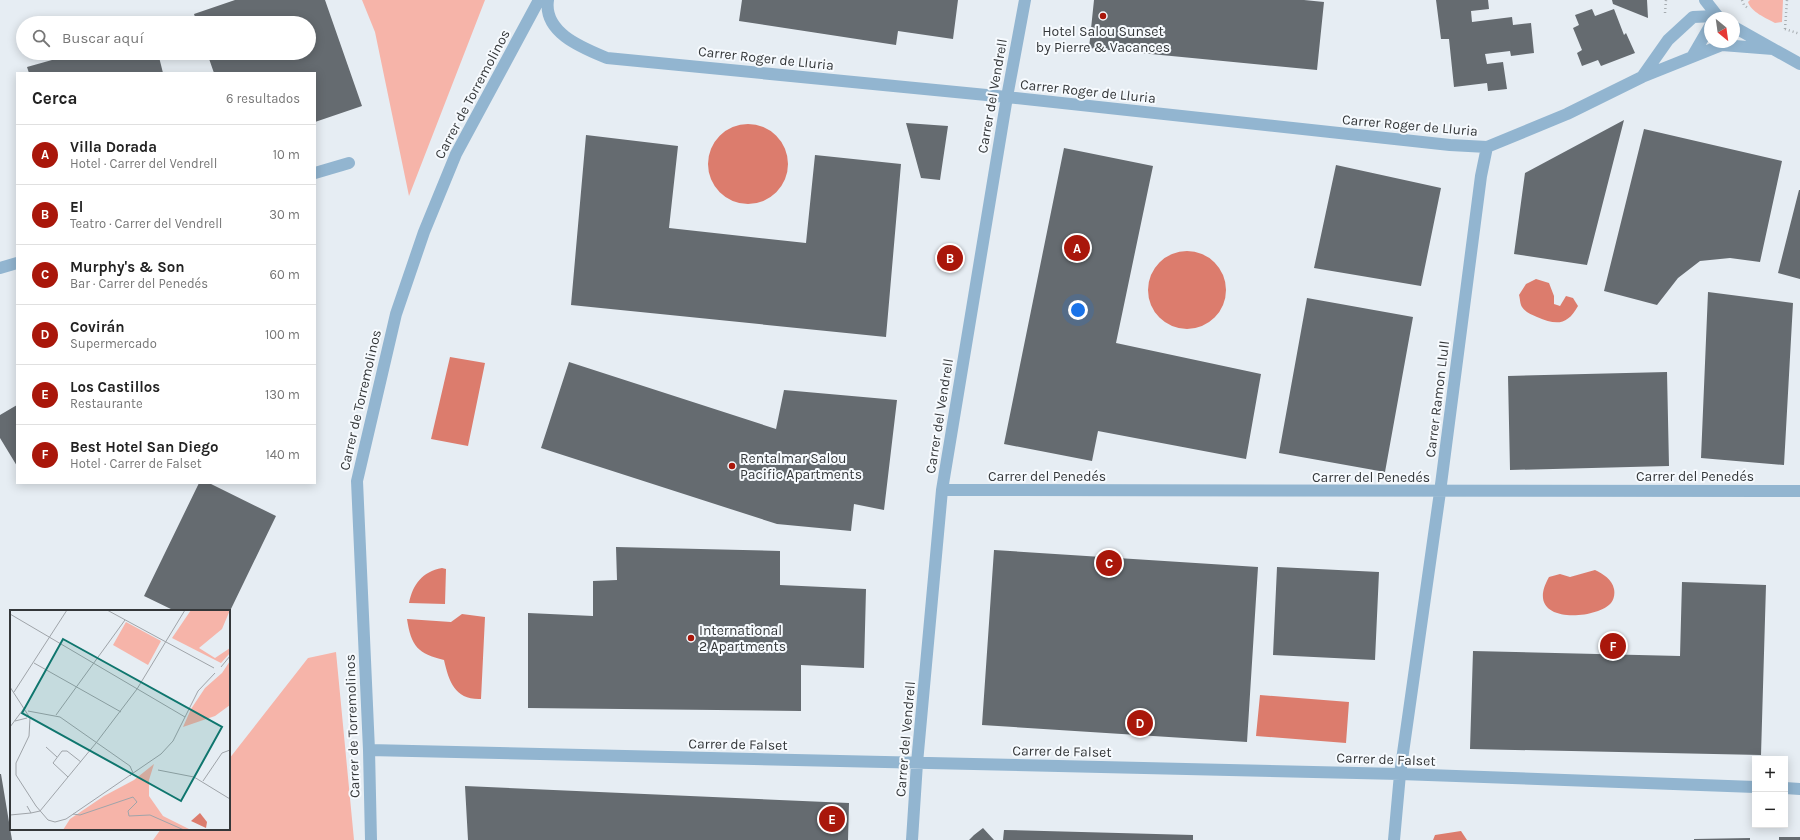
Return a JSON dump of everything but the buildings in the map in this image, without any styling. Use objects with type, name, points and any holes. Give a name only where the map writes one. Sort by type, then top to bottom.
[{"type":"street","name":"Carrer de Torremolinos","points":[[371,840],[369,750],[357,481],[396,314],[424,232],[456,154],[540,0]]},
{"type":"street","name":"Carrer Roger de Lluria","points":[[548,0],[549,16],[558,30],[578,46],[607,58],[1007,97],[1442,144],[1487,147],[1567,114],[1642,77],[1722,45],[1773,49]]},
{"type":"street","name":"Carrer del Vendrell","points":[[912,840],[917,763],[942,490],[1007,97],[1025,0]]},
{"type":"street","points":[[1705,0],[1711,12]]},
{"type":"street","name":"Carrer Roger de Lluria","points":[[1642,77],[1668,40],[1693,17],[1704,18]]},
{"type":"street","points":[[1740,30],[1800,64]]},
{"type":"street","points":[[1692,57],[1704,38]]},
{"type":"street","name":"Carrer Ramon Llull","points":[[1394,840],[1400,774],[1440,492],[1481,176],[1487,147]]},
{"type":"street","points":[[316,173],[349,163]]},
{"type":"street","points":[[0,268],[16,263]]},
{"type":"street","name":"Carrer del Penedés","points":[[942,490],[1440,492],[1800,491]]},
{"type":"street","name":"Carrer de Falset","points":[[369,750],[1400,774],[1752,787]]},
{"type":"street","points":[[1788,788],[1800,789]]},
{"type":"path","points":[[1785,29],[1787,0]]},
{"type":"shaded area","points":[[362,0],[485,0],[409,196],[375,32]]},
{"type":"shaded area","points":[[1750,0],[1783,0],[1782,22],[1775,23],[1759,14],[1750,6],[1748,2]]},
{"type":"shaded area","points":[[748,124],[763,127],[776,136],[785,149],[788,164],[785,179],[776,192],[763,201],[748,204],[733,201],[720,192],[711,179],[708,164],[711,149],[720,136],[733,127]]},
{"type":"shaded area","points":[[1187,251],[1202,254],[1215,262],[1223,275],[1226,290],[1223,305],[1215,318],[1202,326],[1187,329],[1172,326],[1159,318],[1151,305],[1148,290],[1151,275],[1159,262],[1172,254]]},
{"type":"shaded area","points":[[1536,279],[1549,283],[1554,296],[1554,304],[1560,306],[1566,296],[1573,298],[1578,306],[1570,317],[1560,322],[1555,322],[1544,320],[1523,309],[1519,295],[1526,284]]},
{"type":"shaded area","points":[[450,357],[485,363],[468,446],[431,439]]},
{"type":"shaded area","points":[[442,568],[446,569],[445,604],[409,603],[413,590],[420,580],[429,572]]},
{"type":"shaded area","points":[[1595,570],[1609,580],[1614,589],[1614,596],[1611,603],[1603,609],[1578,615],[1564,615],[1553,611],[1545,604],[1543,593],[1549,577],[1560,574],[1570,577]]},
{"type":"shaded area","points":[[462,614],[485,617],[481,699],[472,699],[459,693],[448,676],[444,660],[428,655],[417,647],[411,636],[407,619],[451,622]]},
{"type":"shaded area","points":[[336,652],[354,840],[153,840],[160,830],[230,830],[230,758],[308,658]]},
{"type":"shaded area","points":[[1260,695],[1349,702],[1346,743],[1256,736]]},
{"type":"shaded area","points":[[1461,831],[1467,840],[1433,840],[1435,835]]},
{"type":"place","name":"Hotel Salou Sunset by Pierre & Vacances","points":[[1103,16]]},
{"type":"place","name":"Villa Dorada","points":[[1077,248]]},
{"type":"place","name":"El","points":[[950,258]]},
{"type":"place","name":"Rentalmar Salou Pacific Apartments","points":[[732,466]]},
{"type":"place","name":"Murphy's & Son","points":[[1109,563]]},
{"type":"place","name":"International 2 Apartments","points":[[691,638]]},
{"type":"place","name":"Best Hotel San Diego","points":[[1613,646]]},
{"type":"place","name":"Covirán","points":[[1140,723]]},
{"type":"place","name":"Los Castillos","points":[[832,819]]}]
